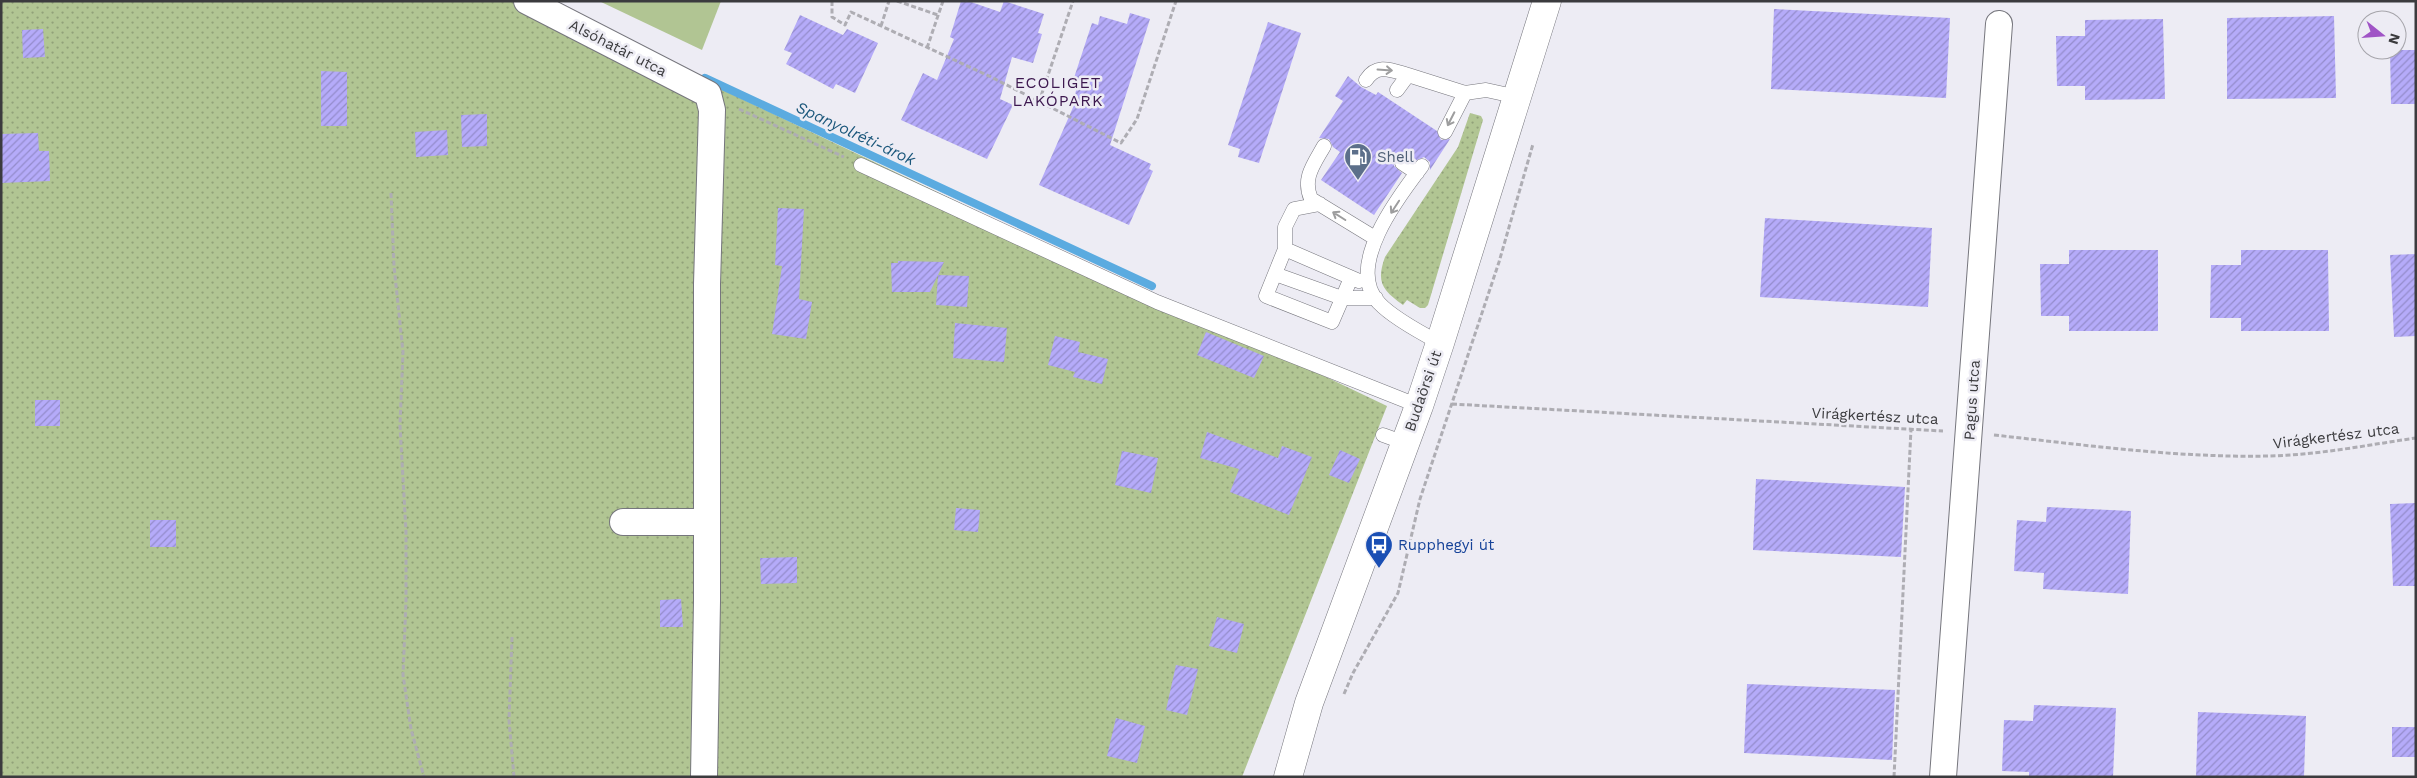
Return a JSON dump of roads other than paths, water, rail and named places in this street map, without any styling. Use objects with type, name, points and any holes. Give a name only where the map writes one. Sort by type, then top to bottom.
[{"type":"main road","name":"Budaörsi út","points":[[1288,777],[1309,703],[1394,439],[1419,406],[1440,344],[1547,1]]},
{"type":"street","name":"Alsóhatár utca","points":[[527,1],[708,94],[712,110],[706,294],[708,522]]},
{"type":"street","name":"Pagus utca","points":[[1943,777],[1999,24]]},
{"type":"street","points":[[623,522],[708,522],[704,777]]},
{"type":"lane","points":[[1366,80],[1370,73],[1377,68],[1384,68],[1464,93],[1486,90],[1518,98]]},
{"type":"lane","points":[[1398,90],[1408,75]]},
{"type":"lane","points":[[1445,132],[1464,93]]},
{"type":"lane","points":[[1324,146],[1307,176],[1311,199],[1375,238]]},
{"type":"lane","points":[[1402,163],[1419,170],[1375,238],[1368,257],[1367,275],[1379,303],[1440,344]]},
{"type":"lane","points":[[860,165],[1157,302],[1419,406]]},
{"type":"lane","points":[[1320,204],[1294,209],[1285,227],[1285,249],[1266,296],[1332,322],[1351,278]]},
{"type":"lane","points":[[1285,249],[1351,278],[1373,292]]},
{"type":"lane","points":[[1275,274],[1342,298],[1373,292]]},
{"type":"waterway","name":"Spanyolréti-árok","points":[[705,78],[1152,286]]},
{"type":"place","name":"Shell","points":[[1358,181]]},
{"type":"place","name":"Rupphegyi út","points":[[1379,569]]},
{"type":"district","name":"ECOLIGET LAKÓPARK","points":[[1058,91]]}]
